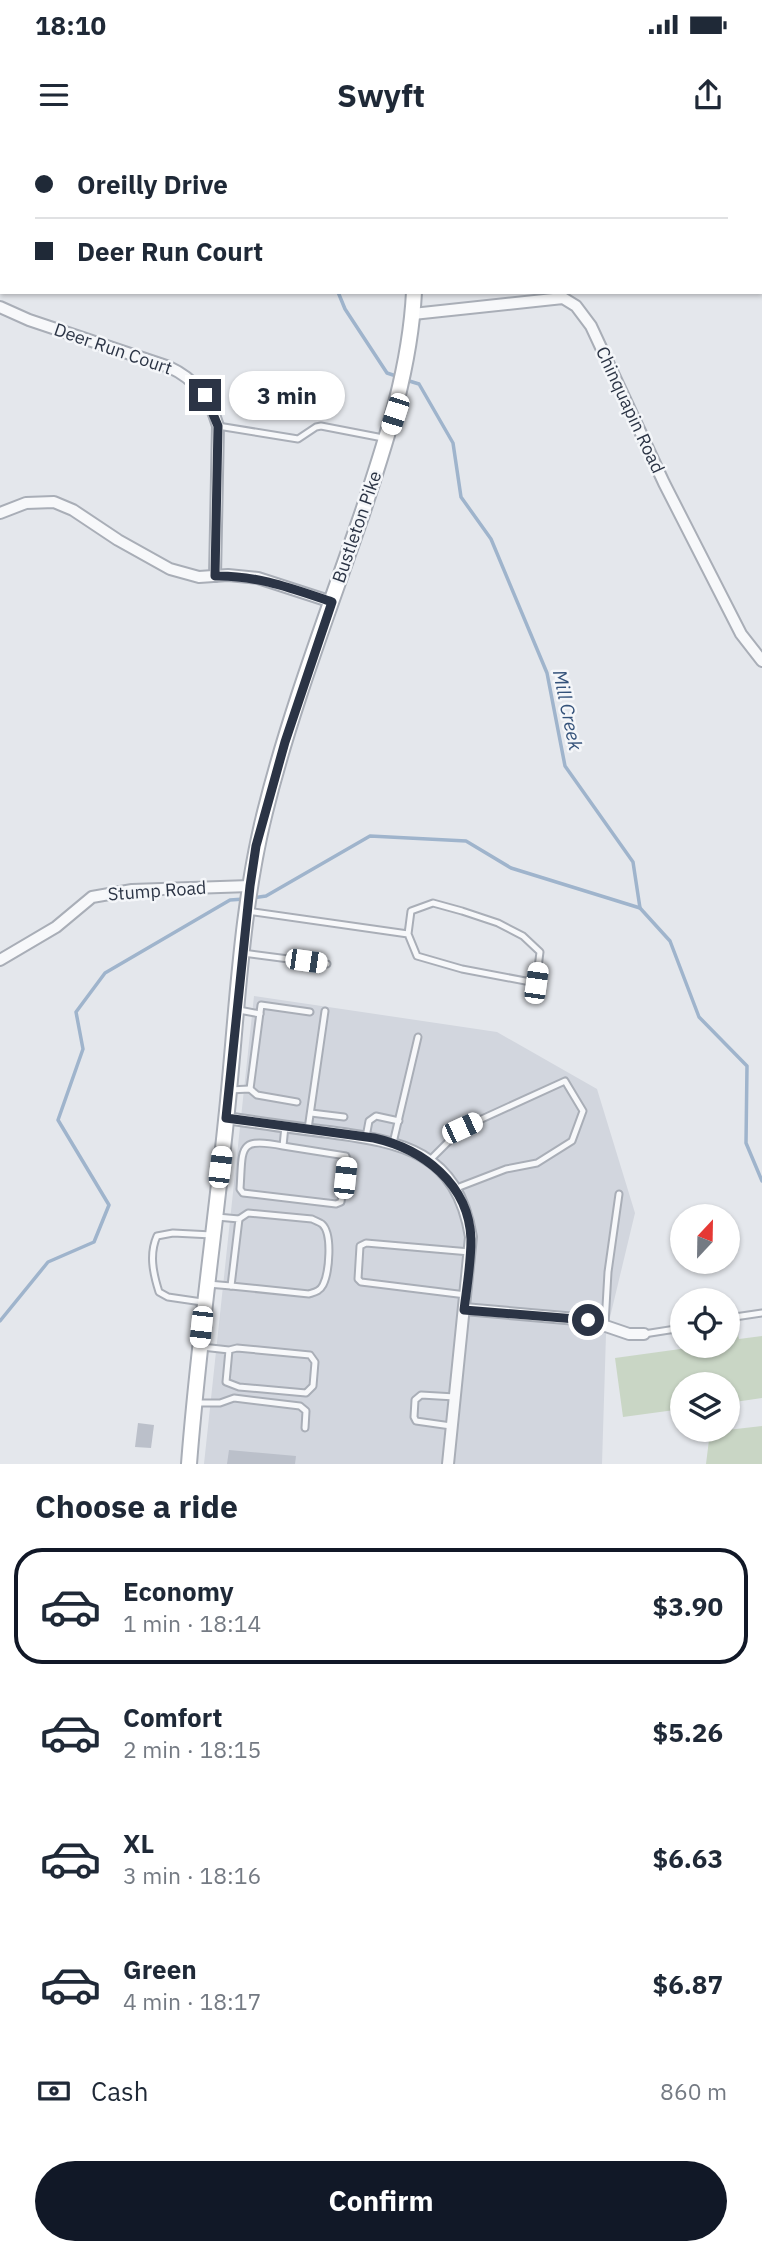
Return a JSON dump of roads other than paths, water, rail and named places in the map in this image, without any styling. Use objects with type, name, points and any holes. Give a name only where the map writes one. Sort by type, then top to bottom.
[{"type":"main road","name":"Bustleton Pike","points":[[188,1464],[249,898],[265,808],[387,439],[405,371],[414,294]]},
{"type":"street","name":"Chinquapin Road","points":[[413,314],[571,296],[591,326],[633,419],[729,610],[750,648],[762,661]]},
{"type":"street","name":"Deer Run Court","points":[[0,307],[29,320],[180,372],[205,395],[218,426],[215,576]]},
{"type":"street","points":[[0,513],[26,503],[54,502],[73,510],[118,540],[170,569],[199,576],[243,576],[273,582],[332,602]]},
{"type":"street","name":"Stump Road","points":[[0,960],[56,927],[92,897],[132,890],[249,898]]},
{"type":"street","points":[[226,1118],[393,1143],[429,1161],[441,1171],[454,1189],[471,1237],[449,1464]]},
{"type":"street","points":[[464,1310],[588,1320],[629,1334],[644,1334]]},
{"type":"lane","points":[[218,426],[298,439],[321,426],[387,439]]},
{"type":"lane","points":[[249,898],[408,934]]},
{"type":"lane","points":[[433,902],[498,923],[523,936],[540,952],[536,983],[440,964],[417,956],[408,934],[411,911],[433,902]]},
{"type":"lane","points":[[243,953],[327,964]]},
{"type":"lane","points":[[250,1089],[261,1005],[310,1012]]},
{"type":"lane","points":[[237,1010],[260,1014]]},
{"type":"lane","points":[[309,1129],[325,1011]]},
{"type":"lane","points":[[393,1143],[418,1037]]},
{"type":"lane","points":[[429,1161],[462,1128],[565,1081],[583,1111],[572,1141],[537,1163],[506,1169],[454,1189]]},
{"type":"lane","points":[[229,1090],[250,1089],[257,1095],[297,1102]]},
{"type":"lane","points":[[311,1112],[344,1117]]},
{"type":"lane","points":[[366,1137],[369,1121],[376,1116],[399,1121]]},
{"type":"lane","points":[[284,1146],[285,1126]]},
{"type":"lane","points":[[257,1141],[284,1146],[346,1156],[341,1202],[336,1204],[243,1193],[240,1189],[242,1160],[249,1143],[257,1141]]},
{"type":"lane","points":[[605,1324],[608,1272],[619,1194]]},
{"type":"lane","points":[[206,1284],[309,1294],[317,1292],[324,1283],[330,1241],[328,1231],[312,1219],[248,1213],[239,1219],[214,1217]]},
{"type":"lane","points":[[231,1286],[239,1219]]},
{"type":"lane","points":[[204,1302],[168,1297],[159,1292],[154,1275],[152,1247],[157,1236],[173,1233],[212,1235]]},
{"type":"lane","points":[[466,1294],[361,1282],[358,1279],[360,1246],[366,1243],[470,1252]]},
{"type":"lane","points":[[740,1316],[762,1313]]},
{"type":"lane","points":[[644,1334],[670,1330]]},
{"type":"lane","points":[[199,1347],[310,1355],[315,1362],[313,1386],[306,1393],[239,1387],[226,1382],[229,1350]]},
{"type":"lane","points":[[452,1426],[416,1421],[415,1400],[421,1395],[455,1397]]},
{"type":"lane","points":[[194,1403],[220,1403],[234,1398],[300,1406],[306,1411],[305,1428]]},
{"type":"waterway","name":"Mill Creek","points":[[339,294],[345,309],[387,373],[399,377]]},
{"type":"waterway","name":"Mill Creek","points":[[406,380],[419,384],[453,443],[461,497],[491,539],[547,673],[565,766],[633,862],[640,908],[670,941],[699,1017],[747,1066],[746,1143],[762,1181]]},
{"type":"waterway","points":[[252,898],[266,896],[370,836],[466,841],[511,868],[640,908]]},
{"type":"waterway","points":[[0,1321],[48,1262],[94,1242],[109,1205],[58,1120],[83,1049],[76,1012],[105,973],[230,900],[244,899]]}]
